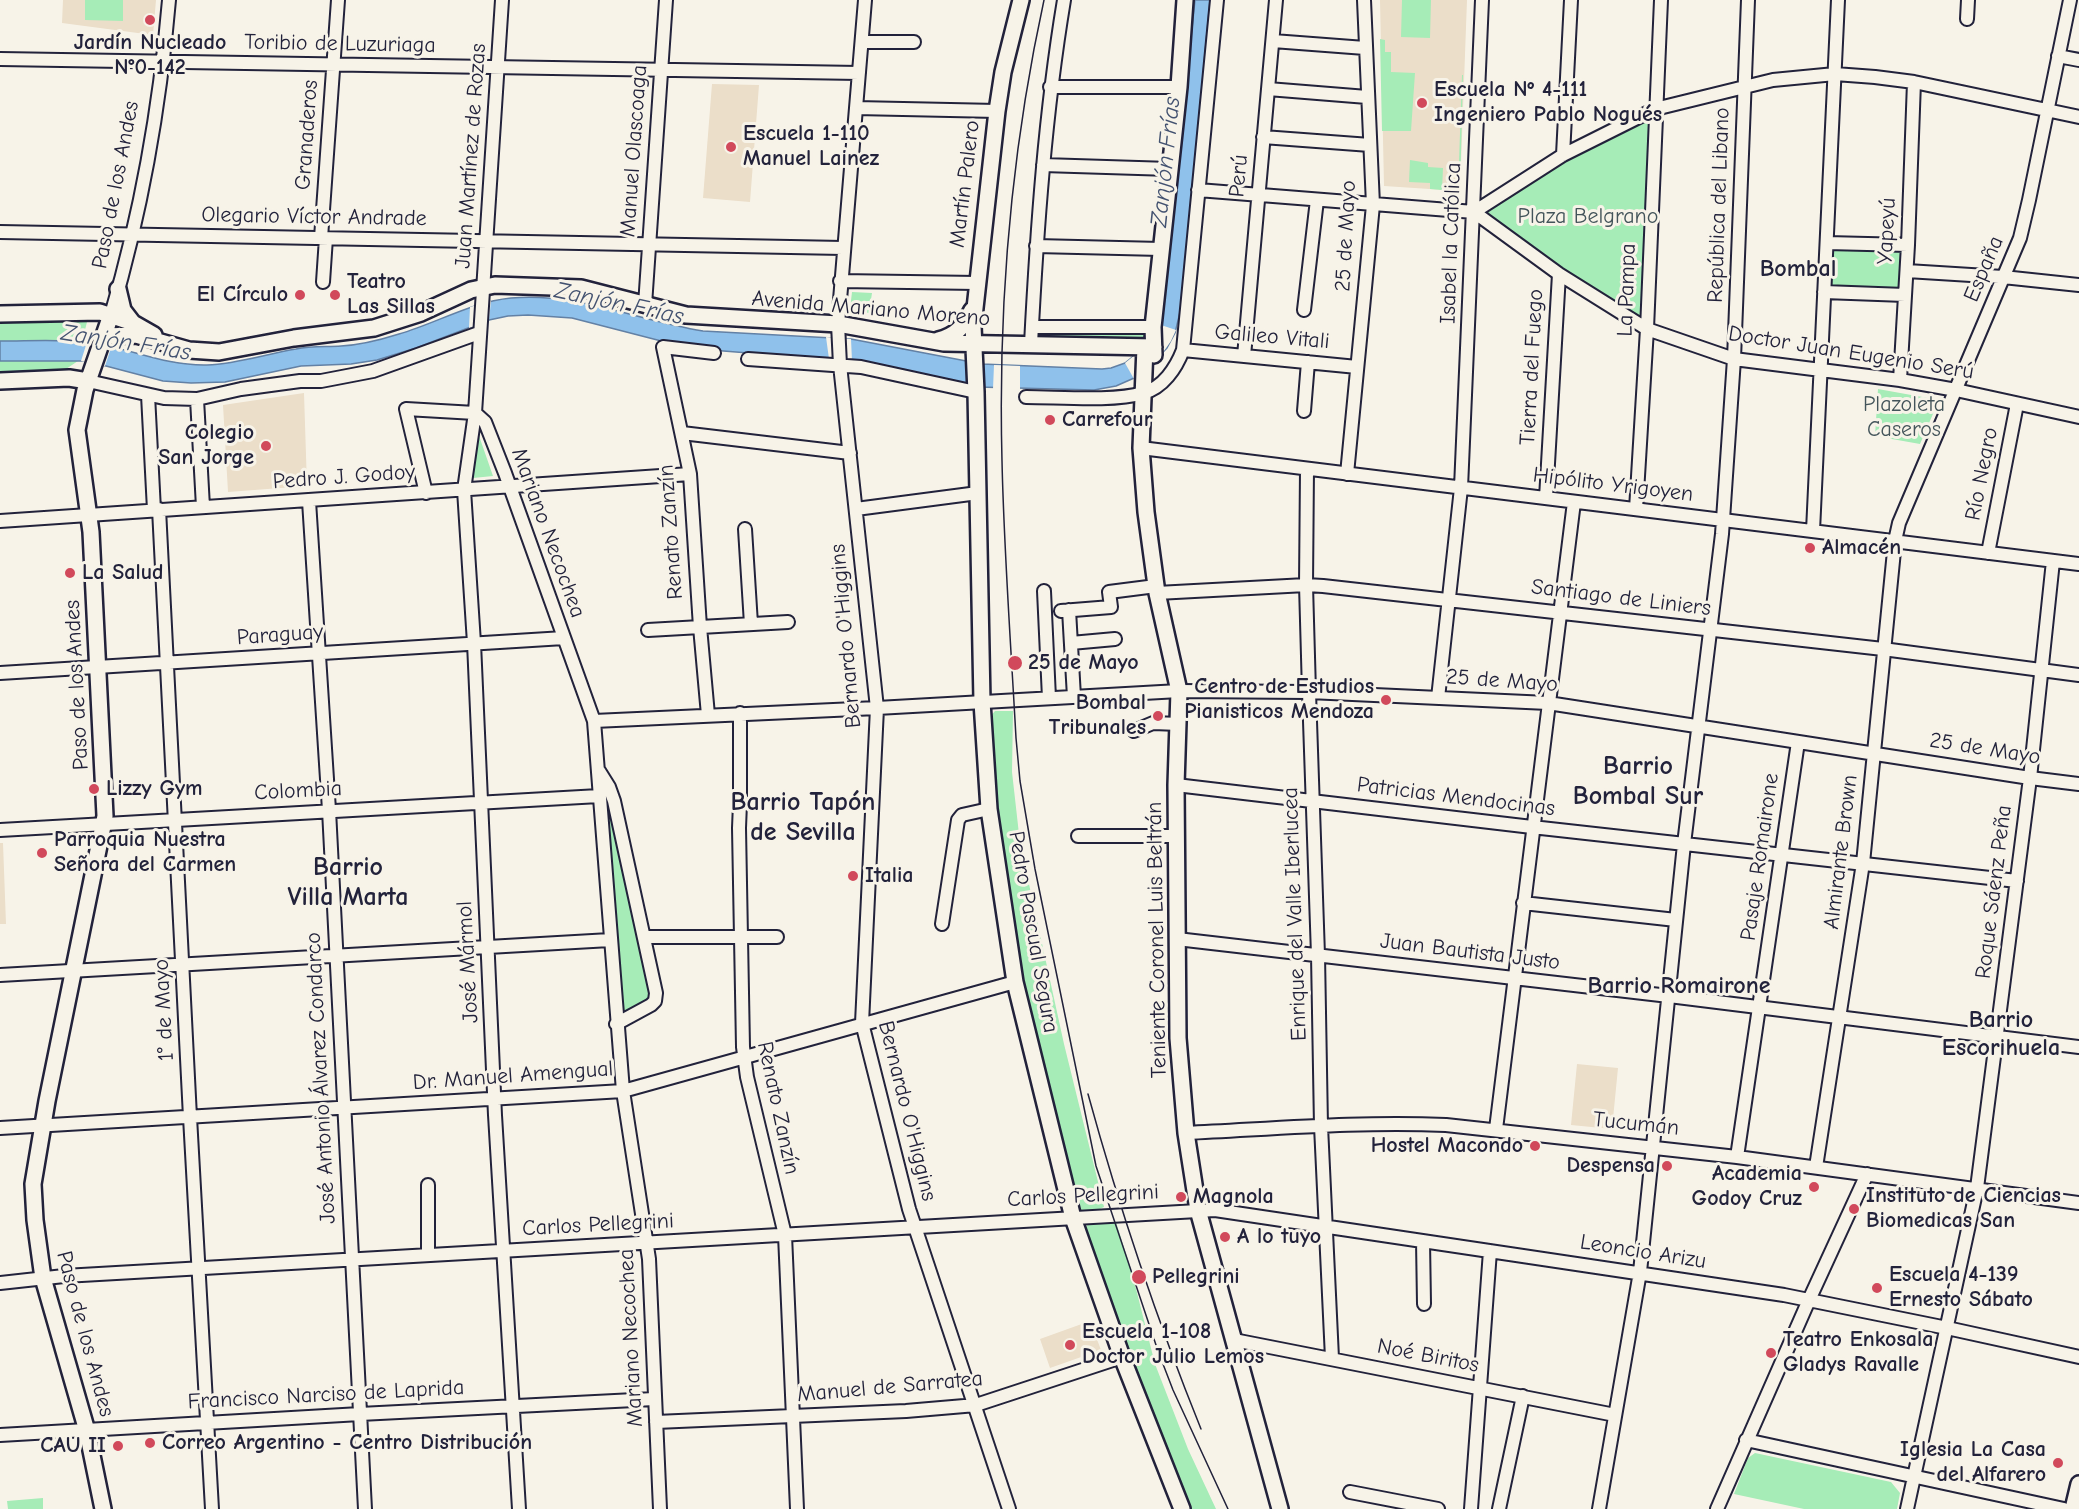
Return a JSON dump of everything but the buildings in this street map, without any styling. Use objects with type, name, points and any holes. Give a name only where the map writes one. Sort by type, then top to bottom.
[{"type":"main road","name":"Martín Palero","points":[[975,379],[972,344],[975,302],[997,111],[1003,72],[1021,0]]},
{"type":"main road","name":"Teniente Coronel Luis Beltrán","points":[[1185,0],[1179,87],[1153,327],[1148,352],[1146,449],[1146,512],[1156,590],[1179,691],[1176,785],[1178,1038],[1186,1133],[1198,1210],[1280,1509]]},
{"type":"main road","name":"Avenida Mariano Moreno","points":[[102,340],[136,335],[197,351],[219,352],[294,338],[375,328],[402,320],[471,290],[495,285],[566,287],[596,291],[645,305],[839,347],[934,341],[972,344],[1031,344],[1148,352]]},
{"type":"main road","points":[[118,289],[123,310],[133,322]]},
{"type":"main road","points":[[934,341],[953,336],[960,330],[975,302]]},
{"type":"main road","name":"Avenida Mariano Moreno","points":[[0,314],[93,311],[133,322],[167,343]]},
{"type":"main road","name":"Paso de los Andes","points":[[103,1509],[87,1431],[43,1278],[33,1192],[34,1171],[42,1125],[105,808],[99,667],[88,514],[77,430],[88,381],[111,315]]},
{"type":"main road","points":[[0,381],[69,378],[88,381]]},
{"type":"main road","name":"Pedro Pascual Segura","points":[[975,379],[982,702],[989,809],[1015,982],[1073,1218],[1122,1357],[1182,1509]]},
{"type":"main road","points":[[2073,1509],[2079,1484]]},
{"type":"street","name":"Paso de los Andes","points":[[111,315],[132,234],[163,62],[169,0]]},
{"type":"street","name":"Granaderos","points":[[323,282],[323,238],[338,0]]},
{"type":"street","name":"Juan Martínez de Rozas","points":[[480,319],[502,0]]},
{"type":"street","name":"Manuel Olascoaga","points":[[645,305],[666,0]]},
{"type":"street","name":"Bernardo O'Higgins","points":[[865,0],[840,281],[839,347],[878,708],[861,1023],[909,1209],[1009,1509]]},
{"type":"street","points":[[1031,344],[1042,165],[1050,87],[1064,0]]},
{"type":"street","points":[[1026,397],[1112,397],[1148,391],[1172,372],[1178,362],[1183,350],[1216,0]]},
{"type":"street","name":"Perú","points":[[1244,356],[1276,0]]},
{"type":"street","points":[[1359,0],[1364,0]]},
{"type":"street","name":"25 de Mayo","points":[[1347,474],[1373,205],[1364,0]]},
{"type":"street","name":"Isabel la Católica","points":[[1438,698],[1461,488],[1482,0]]},
{"type":"street","points":[[1563,155],[1571,0]]},
{"type":"street","name":"La Pampa","points":[[1636,509],[1647,329],[1661,0]]},
{"type":"street","name":"República del Libano","points":[[1599,1509],[1640,1272],[1684,844],[1723,520],[1734,359],[1748,0]]},
{"type":"street","points":[[1813,531],[1838,0]]},
{"type":"street","points":[[1967,19],[1968,0]]},
{"type":"street","name":"España","points":[[1895,541],[1899,523],[2023,227],[2070,0]]},
{"type":"street","points":[[1273,41],[1365,48]]},
{"type":"street","points":[[861,42],[914,42]]},
{"type":"street","points":[[2058,56],[2079,60]]},
{"type":"street","name":"Toribio de Luzuriaga","points":[[0,59],[859,73]]},
{"type":"street","points":[[1198,190],[1474,212],[1563,155],[1655,109],[1773,80],[1835,74],[1914,82],[2079,117]]},
{"type":"street","name":"Yapeyú","points":[[1900,380],[1907,271],[1914,82]]},
{"type":"street","points":[[1050,87],[1179,87]]},
{"type":"street","points":[[1268,89],[1367,98]]},
{"type":"street","points":[[856,108],[997,111]]},
{"type":"street","points":[[1263,137],[1370,145]]},
{"type":"street","points":[[1042,165],[1170,169]]},
{"type":"street","points":[[1304,310],[1317,200]]},
{"type":"street","name":"Doctor Juan Eugenio Serú","points":[[1474,212],[1559,274],[1647,329],[1734,359],[1900,380],[2079,417]]},
{"type":"street","name":"Olegario Víctor Andrade","points":[[0,232],[843,248]]},
{"type":"street","points":[[1827,243],[1908,246]]},
{"type":"street","points":[[1036,246],[1161,249]]},
{"type":"street","points":[[1907,271],[2003,277],[2079,285]]},
{"type":"street","name":"Tierra del Fuego","points":[[1546,498],[1559,274]]},
{"type":"street","points":[[840,281],[977,283]]},
{"type":"street","points":[[1824,291],[1905,295]]},
{"type":"street","points":[[88,381],[180,400],[300,381],[321,381],[373,371],[480,319],[475,413],[406,409],[426,493]]},
{"type":"street","points":[[1032,327],[1153,327]]},
{"type":"street","name":"Renato Zanzín","points":[[708,715],[690,474],[663,347],[714,353]]},
{"type":"street","points":[[748,359],[839,347],[861,367],[975,379]]},
{"type":"street","name":"Galileo Vitali","points":[[1183,350],[1357,366]]},
{"type":"street","points":[[1304,411],[1308,362]]},
{"type":"street","name":"1° de Mayo","points":[[148,395],[167,663],[212,1509]]},
{"type":"street","points":[[197,399],[203,507]]},
{"type":"street","name":"Río Negro","points":[[1988,553],[2017,404]]},
{"type":"street","name":"Mariano Necochea","points":[[475,413],[485,422],[594,721],[616,1024],[623,1091],[650,1259],[660,1509]]},
{"type":"street","name":"José Mármol","points":[[475,413],[464,490],[474,643],[495,1099],[519,1509]]},
{"type":"street","points":[[682,433],[850,453]]},
{"type":"street","name":"Hipólito Yrigoyen","points":[[1146,449],[2079,564]]},
{"type":"street","name":"Enrique del Valle Iberlucea","points":[[1307,469],[1306,585],[1321,1126],[1332,1358]]},
{"type":"street","name":"Pedro J. Godoy","points":[[0,521],[690,474]]},
{"type":"street","points":[[856,509],[978,493]]},
{"type":"street","name":"José Antonio Álvarez Condarco","points":[[309,501],[329,810],[365,1509]]},
{"type":"street","points":[[1496,1129],[1574,502]]},
{"type":"street","points":[[745,529],[751,624]]},
{"type":"street","name":"Almirante Brown","points":[[1816,1167],[1863,863],[1895,541]]},
{"type":"street","name":"Roque Sáenz Peña","points":[[1907,1509],[1977,1188],[2030,778],[2053,561]]},
{"type":"street","name":"Santiago de Liniers","points":[[1071,643],[1065,610],[1111,607],[1108,592],[1306,585],[1559,611],[1883,649],[2079,675]]},
{"type":"street","points":[[1044,591],[1049,698]]},
{"type":"street","points":[[648,630],[789,622]]},
{"type":"street","name":"Paraguay","points":[[0,673],[564,638]]},
{"type":"street","points":[[1074,697],[1071,643],[1115,639]]},
{"type":"street","name":"25 de Mayo","points":[[594,721],[1179,691],[1309,692],[1548,703],[2079,784]]},
{"type":"street","name":"Renato Zanzín","points":[[740,713],[738,828],[743,1056],[785,1235],[797,1509]]},
{"type":"street","points":[[1134,731],[1153,723],[1179,724]]},
{"type":"street","name":"Pasaje Romairone","points":[[1737,1157],[1798,742]]},
{"type":"street","name":"Mariano Necochea","points":[[597,768],[609,787],[614,801],[656,993],[656,1001],[646,1009],[616,1024]]},
{"type":"street","name":"Patricias Mendocinas","points":[[1176,785],[2017,881]]},
{"type":"street","name":"Colombia","points":[[0,830],[599,796]]},
{"type":"street","points":[[942,924],[958,820],[962,815],[989,809]]},
{"type":"street","points":[[1078,836],[1177,836]]},
{"type":"street","points":[[1523,903],[1676,920]]},
{"type":"street","points":[[645,937],[777,937]]},
{"type":"street","name":"Juan Bautista Justo","points":[[1177,939],[1669,996],[2079,1047]]},
{"type":"street","points":[[0,975],[610,940]]},
{"type":"street","name":"Dr. Manuel Amengual","points":[[0,1128],[623,1091],[1015,982]]},
{"type":"street","name":"Tucumán","points":[[1186,1133],[1413,1124],[1496,1129],[1816,1167],[2079,1203]]},
{"type":"street","points":[[1717,1509],[1867,1174]]},
{"type":"street","points":[[428,1185],[428,1255]]},
{"type":"street","name":"Carlos Pellegrini","points":[[0,1283],[199,1268],[1198,1210]]},
{"type":"street","name":"Leoncio Arizu","points":[[1198,1210],[1223,1211],[1640,1272],[1809,1300],[2079,1357]]},
{"type":"street","points":[[1423,1241],[1424,1304]]},
{"type":"street","points":[[1471,1509],[1490,1251]]},
{"type":"street","name":"Noé Biritos","points":[[1234,1340],[1615,1415]]},
{"type":"street","name":"Manuel de Sarratea","points":[[656,1422],[906,1411],[976,1405],[1122,1357]]},
{"type":"street","points":[[1499,1509],[1523,1396]]},
{"type":"street","name":"Francisco Narciso de Laprida","points":[[0,1436],[207,1422],[654,1400]]},
{"type":"street","points":[[1746,1440],[2064,1509]]},
{"type":"street","points":[[1350,1491],[1438,1509]]},
{"type":"shaded area","points":[[63,0],[156,0],[153,35],[62,23]]},
{"type":"shaded area","name":"Escuela Nº 4-111 Ingeniero Pablo Nogués","points":[[1380,0],[1467,0],[1460,191],[1384,186]]},
{"type":"shaded area","points":[[712,84],[759,85],[750,202],[703,198]]},
{"type":"shaded area","name":"Colegio San Jorge","points":[[304,393],[307,486],[228,492],[223,405]]},
{"type":"shaded area","points":[[0,843],[3,843],[6,924],[0,924]]},
{"type":"shaded area","points":[[1577,1064],[1618,1068],[1612,1129],[1571,1125]]},
{"type":"shaded area","name":"Escuela 1-108 Doctor Julio Lemos","points":[[1090,1321],[1101,1350],[1050,1368],[1040,1339]]},
{"type":"green space","points":[[85,0],[123,0],[123,21],[85,20]]},
{"type":"green space","points":[[1402,0],[1431,0],[1430,38],[1401,37]]},
{"type":"green space","points":[[1380,39],[1385,40],[1385,52],[1391,52],[1391,72],[1415,73],[1411,131],[1382,131]]},
{"type":"green space","points":[[1462,75],[1460,191],[1458,191]]},
{"type":"green space","name":"Plaza Belgrano","points":[[1653,113],[1645,325],[1478,212],[1564,158]]},
{"type":"green space","points":[[1410,160],[1428,163],[1428,167],[1443,168],[1442,190],[1430,189],[1430,183],[1409,182]]},
{"type":"green space","points":[[1827,243],[1908,245],[1905,295],[1824,292]]},
{"type":"green space","points":[[852,292],[872,293],[869,313],[850,309]]},
{"type":"green space","points":[[88,318],[82,342],[0,341],[0,322]]},
{"type":"green space","points":[[1032,327],[1153,327],[1154,347],[1031,344]]},
{"type":"green space","points":[[0,361],[78,361],[66,369],[0,372]]},
{"type":"green space","name":"Plazoleta Caseros","points":[[1878,389],[1939,400],[1920,444],[1875,436]]},
{"type":"green space","points":[[477,430],[493,476],[473,478]]},
{"type":"green space","points":[[995,711],[1013,711],[1012,772],[1020,843],[1064,1044],[1104,1207],[1095,1211],[1080,1209],[1071,1185],[1009,912],[997,834],[990,717]]},
{"type":"green space","points":[[611,807],[650,992],[643,1002],[622,1012],[606,808]]},
{"type":"green space","points":[[1116,1222],[1132,1273],[1155,1364],[1188,1449],[1216,1509],[1188,1509],[1141,1391],[1083,1229],[1094,1223]]},
{"type":"green space","points":[[1755,1453],[1891,1482],[1900,1493],[1897,1509],[1804,1509],[1734,1494],[1748,1458]]},
{"type":"green space","points":[[43,1498],[43,1509],[8,1509],[7,1501]]},
{"type":"water","points":[[1195,0],[1210,0],[1181,308],[1175,333],[1167,348],[1141,375],[1116,386],[1094,390],[977,387],[861,362],[711,350],[669,343],[572,318],[528,315],[489,320],[416,348],[377,360],[351,364],[301,366],[225,382],[163,381],[87,361],[0,361],[0,341],[54,340],[101,344],[175,363],[218,364],[302,348],[370,342],[496,300],[536,297],[584,303],[703,331],[851,339],[982,364],[1111,368],[1125,363],[1141,350],[1161,325]]},
{"type":"pier","points":[[491,301],[489,320],[469,328],[470,307]]},
{"type":"pier","points":[[1161,325],[1176,330],[1171,341],[1156,362],[1134,379],[1125,363],[1146,346]]},
{"type":"pier","points":[[826,337],[851,339],[852,361],[829,359]]},
{"type":"pier","points":[[87,342],[111,348],[105,366],[81,361]]},
{"type":"pier","points":[[994,365],[1020,366],[1020,390],[993,389]]},
{"type":"tram line","points":[[1044,0],[1015,172],[1002,345],[1004,530],[1020,781],[1035,869],[1096,1166],[1173,1390],[1228,1509]]},
{"type":"tram line","points":[[1088,1094],[1140,1263],[1201,1429]]},
{"type":"place","name":"Jardín Nucleado N°0-142","points":[[150,20]]},
{"type":"place","name":"Escuela Nº 4-111 Ingeniero Pablo Nogués","points":[[1422,103]]},
{"type":"place","name":"Escuela 1-110 Manuel Lainez","points":[[731,147]]},
{"type":"place","name":"El Círculo","points":[[300,295]]},
{"type":"place","name":"Teatro Las Sillas","points":[[335,295]]},
{"type":"place","name":"Carrefour","points":[[1050,420]]},
{"type":"place","name":"Colegio San Jorge","points":[[266,446]]},
{"type":"place","name":"Almacén","points":[[1810,548]]},
{"type":"place","name":"La Salud","points":[[70,573]]},
{"type":"place","name":"25 de Mayo","points":[[1015,663]]},
{"type":"place","name":"Centro de Estudios Pianisticos Mendoza","points":[[1386,700]]},
{"type":"place","name":"Bombal Tribunales","points":[[1158,716]]},
{"type":"place","name":"Lizzy Gym","points":[[94,789]]},
{"type":"place","name":"Parroquia Nuestra Señora del Carmen","points":[[42,853]]},
{"type":"place","name":"Italia","points":[[853,876]]},
{"type":"place","name":"Hostel Macondo","points":[[1535,1146]]},
{"type":"place","name":"Despensa","points":[[1667,1166]]},
{"type":"place","name":"Academia Godoy Cruz","points":[[1814,1187]]},
{"type":"place","name":"Magnola","points":[[1181,1197]]},
{"type":"place","name":"Instituto de Ciencias Biomedicas San","points":[[1854,1209]]},
{"type":"place","name":"A lo tuyo","points":[[1225,1237]]},
{"type":"place","name":"Pellegrini","points":[[1139,1277]]},
{"type":"place","name":"Escuela 4-139 Ernesto Sábato","points":[[1877,1288]]},
{"type":"place","name":"Escuela 1-108 Doctor Julio Lemos","points":[[1070,1345]]},
{"type":"place","name":"Teatro Enkosala Gladys Ravalle","points":[[1771,1353]]},
{"type":"place","name":"Correo Argentino - Centro Distribución","points":[[150,1443]]},
{"type":"place","name":"CAU II","points":[[118,1446]]},
{"type":"place","name":"Iglesia La Casa del Alfarero","points":[[2058,1463]]},
{"type":"district","name":"Bombal","points":[[1798,269]]},
{"type":"district","name":"Barrio Bombal Sur","points":[[1638,782]]},
{"type":"district","name":"Barrio Tapón de Sevilla","points":[[803,818]]},
{"type":"district","name":"Barrio Villa Marta","points":[[348,883]]},
{"type":"district","name":"Barrio Romairone","points":[[1679,986]]},
{"type":"district","name":"Barrio Escorihuela","points":[[2001,1034]]},
{"type":"water label","name":"Zanjón Frías","points":[[1166,162]]},
{"type":"water label","name":"Zanjón Frías","points":[[619,304]]},
{"type":"water label","name":"Zanjón Frías","points":[[126,343]]}]
